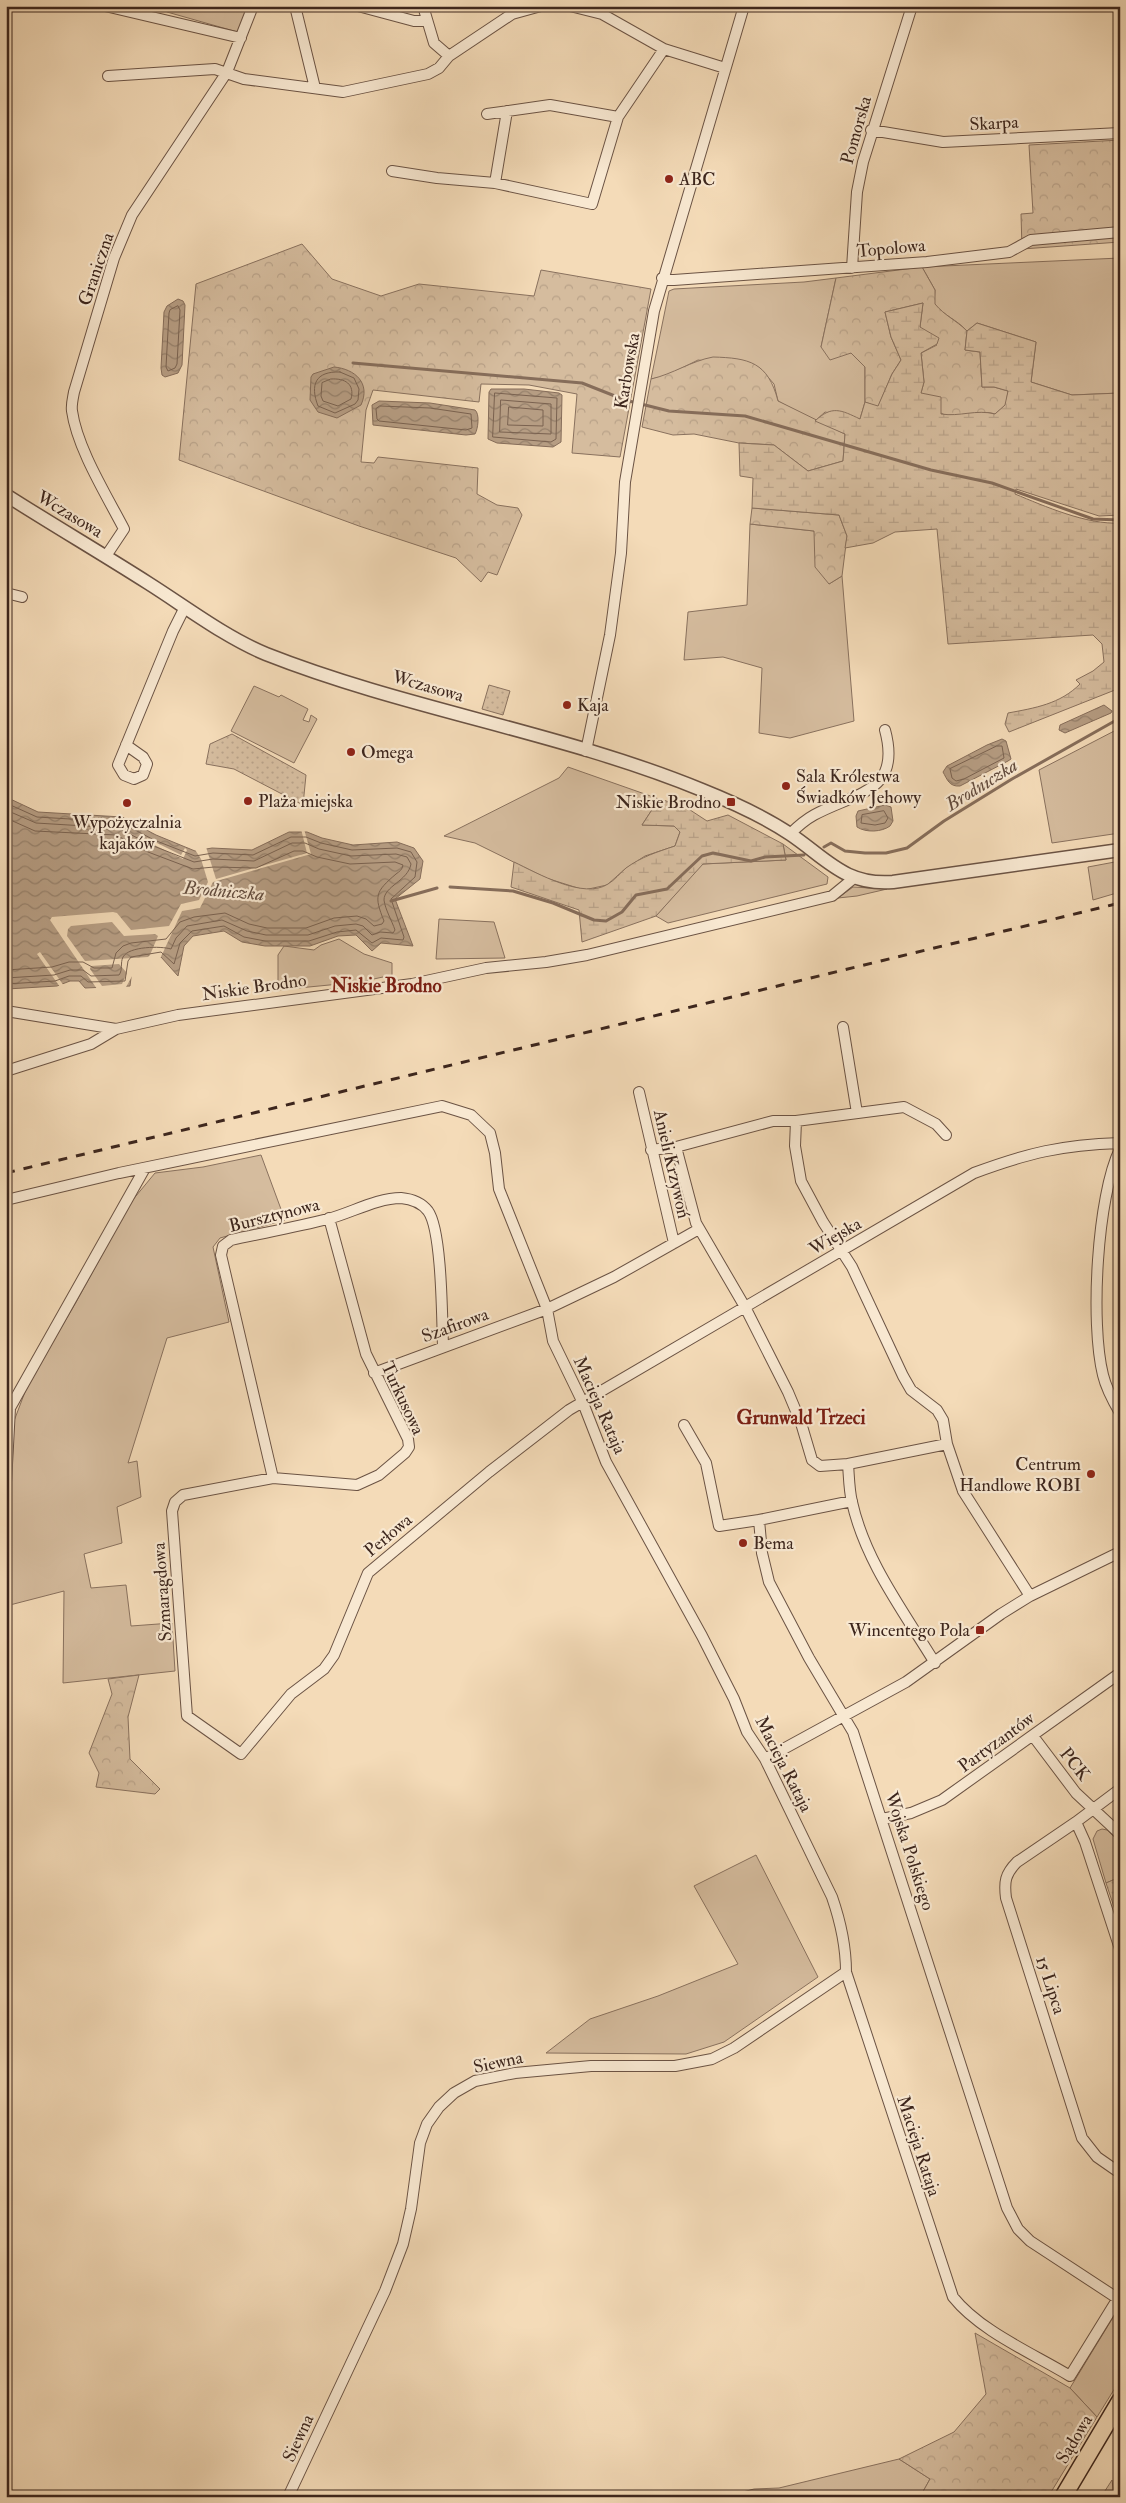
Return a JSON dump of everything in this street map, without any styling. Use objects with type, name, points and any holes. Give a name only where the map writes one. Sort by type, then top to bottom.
[{"type":"main road","name":"Sądowa","points":[[1062,2497],[1120,2401]]},
{"type":"street","points":[[105,6],[241,38]]},
{"type":"street","name":"Graniczna","points":[[106,556],[124,529],[97,477],[76,427],[71,410],[74,392],[114,258],[132,214],[227,72],[253,6]]},
{"type":"street","points":[[295,6],[315,88]]},
{"type":"street","points":[[358,6],[414,21],[427,21]]},
{"type":"street","points":[[423,6],[434,43],[449,56]]},
{"type":"street","points":[[108,76],[215,69],[244,79],[343,92],[428,74],[439,68],[449,56],[512,14],[541,6]]},
{"type":"street","points":[[570,6],[602,14],[664,49],[725,68]]},
{"type":"street","name":"Karbowska","points":[[586,751],[610,635],[621,553],[625,482],[638,396],[662,278],[744,6]]},
{"type":"street","name":"Pomorska","points":[[852,268],[857,192],[871,130],[912,6]]},
{"type":"street","points":[[392,171],[436,178],[495,183],[592,204],[618,117],[664,49]]},
{"type":"street","points":[[487,114],[550,105],[618,117]]},
{"type":"street","points":[[495,183],[507,112]]},
{"type":"street","name":"Skarpa","points":[[871,130],[943,142],[1120,133]]},
{"type":"street","name":"Topolowa","points":[[662,278],[674,280],[852,268],[1009,252],[1031,240],[1120,232]]},
{"type":"street","name":"Wczasowa","points":[[6,495],[185,607],[263,652],[297,665],[586,751],[694,786],[744,808],[790,834],[854,878]]},
{"type":"street","points":[[6,593],[22,597]]},
{"type":"street","points":[[126,745],[173,631],[185,607]]},
{"type":"street","points":[[790,834],[802,822],[815,814],[867,793],[884,777],[890,756],[885,730]]},
{"type":"street","points":[[854,878],[878,883],[893,882],[1120,850]]},
{"type":"street","name":"Niskie Brodno","points":[[6,1010],[116,1029],[178,1015],[412,984],[486,968],[546,962],[587,955],[832,896],[854,878]]},
{"type":"street","points":[[843,1027],[858,1113]]},
{"type":"street","points":[[6,1071],[91,1044],[116,1029]]},
{"type":"street","name":"Anieli Krzywoń","points":[[639,1092],[674,1243]]},
{"type":"street","name":"Macieja Rataja","points":[[145,1168],[442,1106],[471,1115],[490,1133],[495,1152],[499,1189],[547,1309],[553,1341],[583,1403],[606,1462],[702,1636],[734,1699],[748,1732],[765,1759],[832,1898],[840,1922],[846,1952],[846,1972],[953,2297],[962,2309],[979,2323],[1070,2376]]},
{"type":"street","points":[[652,1150],[676,1147],[773,1121],[796,1121],[904,1107],[936,1124],[946,1135]]},
{"type":"street","points":[[796,1121],[795,1146],[801,1181],[823,1222],[852,1267],[911,1390],[937,1410],[943,1420],[948,1444],[964,1490],[1030,1596]]},
{"type":"street","name":"Wiejska","points":[[583,1403],[974,1174],[1018,1157],[1048,1149],[1076,1145],[1120,1143]]},
{"type":"street","points":[[676,1147],[699,1229],[746,1307],[788,1392],[801,1423],[812,1460],[820,1466],[848,1464],[948,1444]]},
{"type":"street","points":[[1120,1149],[1113,1163],[1107,1192],[1097,1295],[1097,1324],[1103,1374],[1111,1397],[1120,1413]]},
{"type":"street","points":[[6,1200],[145,1168]]},
{"type":"street","points":[[6,1483],[10,1408],[145,1168]]},
{"type":"street","name":"Bursztynowa","points":[[274,1478],[221,1255],[223,1246],[231,1240],[329,1218],[399,1198],[412,1199],[422,1204],[429,1212],[439,1257],[443,1347]]},
{"type":"street","name":"Turkusowa","points":[[274,1478],[356,1485],[379,1475],[405,1454],[409,1447],[408,1439],[366,1354],[329,1218]]},
{"type":"street","name":"Anieli Krzywoń","points":[[547,1309],[614,1277],[699,1229]]},
{"type":"street","name":"Szafirowa","points":[[374,1373],[547,1309]]},
{"type":"street","name":"Perłowa","points":[[241,1754],[291,1694],[324,1669],[334,1655],[368,1573],[496,1466],[569,1410],[583,1403]]},
{"type":"street","points":[[684,1425],[706,1463],[719,1526],[852,1501]]},
{"type":"street","points":[[848,1464],[852,1501],[865,1540],[880,1573],[934,1663]]},
{"type":"street","name":"Szmaragdowa","points":[[241,1754],[187,1716],[172,1512],[175,1502],[183,1494],[274,1478]]},
{"type":"street","name":"Wojska Polskiego","points":[[759,1520],[762,1553],[769,1582],[809,1658],[853,1732],[1006,2208],[1018,2229],[1030,2242],[1119,2298],[1070,2376]]},
{"type":"street","points":[[765,1759],[844,1717],[934,1663],[1001,1614],[1030,1596],[1120,1552]]},
{"type":"street","name":"Partyzantów","points":[[882,1819],[911,1813],[942,1800],[1120,1673]]},
{"type":"street","name":"PCK","points":[[1033,1736],[1059,1771],[1093,1810],[1120,1834]]},
{"type":"street","name":"15 Lipca","points":[[1120,1789],[1093,1810],[1017,1862],[1007,1875],[1005,1889],[1082,2138],[1097,2157],[1120,2173]]},
{"type":"street","points":[[1076,1822],[1085,1842],[1120,1949]]},
{"type":"street","name":"Siewna","points":[[288,2497],[386,2291],[403,2244],[411,2209],[420,2143],[427,2124],[446,2100],[475,2081],[515,2073],[591,2066],[675,2066],[712,2060],[734,2048],[846,1972]]},
{"type":"green space","points":[[160,6],[250,6],[241,33],[167,12]]},
{"type":"green space","points":[[1120,140],[1120,242],[1022,249],[1021,214],[1033,213],[1029,145]]},
{"type":"green space","points":[[302,244],[332,279],[381,296],[419,284],[534,296],[541,270],[651,289],[620,457],[572,453],[577,394],[529,385],[481,384],[479,402],[373,390],[366,410],[361,462],[374,463],[378,457],[478,468],[477,494],[497,505],[518,508],[522,515],[497,575],[488,572],[481,582],[456,558],[359,526],[179,460],[196,284]]},
{"type":"green space","points":[[1120,258],[1120,393],[1072,395],[1031,382],[1036,342],[977,323],[967,331],[934,304],[935,290],[922,267]]},
{"type":"green space","points":[[922,267],[935,290],[935,304],[967,331],[965,350],[980,352],[982,387],[994,387],[1008,391],[1006,405],[995,414],[947,415],[936,409],[921,393],[924,382],[921,353],[937,345],[920,327],[923,303],[885,312],[891,337],[901,360],[892,374],[878,407],[865,402],[865,367],[851,353],[830,360],[821,347],[836,278]]},
{"type":"green space","points":[[836,278],[821,347],[851,353],[865,367],[865,402],[860,419],[825,412],[815,421],[778,401],[774,384],[760,368],[698,360],[666,376],[651,379],[669,291],[674,289],[804,282]]},
{"type":"green space","points":[[923,303],[920,327],[939,338],[937,344],[921,353],[924,382],[921,393],[941,397],[941,414],[955,415],[981,412],[995,414],[1005,405],[1008,391],[994,387],[982,387],[980,352],[965,350],[967,331],[977,323],[1036,342],[1031,382],[1072,395],[1120,393],[1120,515],[1099,516],[1016,489],[1015,494],[1080,518],[1107,523],[1120,523],[1120,688],[1009,732],[1005,724],[1008,713],[1056,701],[1080,684],[1076,680],[1093,671],[1104,662],[1102,644],[1093,635],[948,644],[937,529],[895,532],[873,543],[845,548],[847,536],[839,515],[752,508],[753,478],[740,476],[739,443],[774,445],[808,471],[843,461],[845,434],[815,421],[832,411],[842,411],[860,419],[865,402],[878,406],[892,374],[901,360],[891,337],[885,312]]},
{"type":"green space","points":[[713,357],[737,359],[755,365],[763,370],[769,378],[778,401],[845,434],[843,461],[808,471],[774,445],[739,443],[694,434],[673,435],[642,427],[651,379],[697,361]]},
{"type":"green space","points":[[752,508],[839,515],[847,536],[842,576],[829,584],[815,567],[814,531],[750,524]]},
{"type":"green space","points":[[750,524],[814,531],[829,584],[842,576],[854,721],[790,738],[759,733],[762,668],[723,657],[684,660],[688,612],[747,605]]},
{"type":"green space","points":[[489,685],[510,691],[503,715],[482,709]]},
{"type":"green space","points":[[254,686],[279,697],[281,695],[308,709],[303,720],[309,722],[311,715],[317,719],[294,763],[231,731]]},
{"type":"green space","points":[[1120,728],[1120,833],[1052,843],[1039,770]]},
{"type":"green space","points":[[232,734],[306,775],[303,805],[234,769],[206,764],[210,744]]},
{"type":"green space","points":[[568,767],[659,799],[642,825],[674,826],[680,832],[675,846],[645,856],[625,869],[607,885],[584,890],[546,878],[475,843],[444,836],[559,778]]},
{"type":"green space","points":[[659,799],[684,806],[707,821],[728,815],[783,844],[786,860],[703,864],[656,916],[582,942],[579,910],[511,887],[514,862],[561,883],[586,889],[598,888],[611,882],[637,861],[675,846],[680,832],[674,826],[642,825]]},
{"type":"green space","points":[[783,844],[828,877],[827,884],[668,923],[656,916],[702,864],[786,860]]},
{"type":"green space","points":[[1120,861],[1120,892],[1093,900],[1088,867]]},
{"type":"green space","points":[[853,887],[887,889],[838,898]]},
{"type":"green space","points":[[439,919],[494,922],[505,958],[436,959]]},
{"type":"green space","points":[[339,939],[364,954],[392,963],[392,975],[360,982],[278,990],[278,955],[284,946],[314,950],[321,945]]},
{"type":"green space","points":[[261,1155],[285,1220],[220,1238],[213,1247],[229,1322],[167,1338],[128,1463],[137,1461],[141,1497],[117,1507],[122,1543],[84,1554],[91,1588],[126,1585],[131,1626],[172,1623],[175,1671],[63,1683],[64,1591],[6,1606],[14,1421],[28,1384],[75,1304],[131,1202],[155,1173],[203,1167]]},
{"type":"green space","points":[[139,1675],[128,1717],[130,1759],[160,1789],[155,1794],[96,1787],[99,1773],[89,1753],[112,1694],[108,1679]]},
{"type":"green space","points":[[1107,1830],[1120,1843],[1120,1877],[1106,1883],[1093,1839],[1097,1831]]},
{"type":"green space","points":[[756,1855],[818,1977],[724,2042],[686,2054],[546,2053],[590,2019],[658,1996],[738,1964],[694,1886]]},
{"type":"green space","points":[[1120,1877],[1120,1925],[1106,1883]]},
{"type":"green space","points":[[1120,2306],[1120,2380],[1097,2417],[1070,2388]]},
{"type":"green space","points":[[975,2333],[1070,2388],[1097,2417],[1048,2497],[920,2497],[930,2479],[899,2459],[954,2432],[986,2394]]},
{"type":"green space","points":[[899,2459],[930,2479],[920,2497],[724,2497],[754,2489],[779,2488]]},
{"type":"green space","points":[[1112,2480],[1114,2497],[1101,2497]]},
{"type":"water","points":[[178,299],[183,301],[185,305],[182,365],[178,373],[165,377],[162,375],[161,368],[164,312],[167,306]]},
{"type":"water","points":[[334,367],[342,368],[354,374],[359,378],[364,390],[361,405],[337,418],[318,412],[310,400],[311,377],[313,374]]},
{"type":"water","points":[[491,389],[524,389],[559,393],[562,395],[561,442],[553,447],[497,443],[488,439],[489,392]]},
{"type":"water","points":[[379,401],[430,403],[475,410],[478,418],[477,429],[475,434],[466,435],[373,425],[372,405]]},
{"type":"water","points":[[1104,705],[1112,711],[1111,713],[1065,733],[1059,730],[1060,725]]},
{"type":"water","points":[[1002,739],[1006,741],[1011,759],[960,786],[949,782],[943,772],[947,766]]},
{"type":"water","name":"Niskie Brodno","points":[[6,797],[38,812],[122,817],[156,835],[195,851],[212,848],[252,850],[289,832],[307,832],[322,838],[353,845],[397,842],[414,848],[423,861],[420,879],[395,899],[413,946],[381,943],[372,951],[356,935],[338,936],[310,946],[265,946],[242,942],[224,931],[193,936],[184,946],[178,976],[161,957],[133,961],[130,986],[85,988],[79,981],[70,981],[57,986],[7,989]]},
{"type":"water","points":[[885,805],[891,807],[893,821],[890,826],[883,830],[874,831],[857,827],[856,816],[858,811]]},
{"type":"pier","points":[[301,829],[304,829],[311,854],[213,882],[200,908],[182,911],[160,959],[135,964],[135,971],[126,987],[97,989],[50,920],[52,917],[113,912],[117,913],[131,930],[169,926],[181,904],[199,900],[208,882],[201,859],[194,848],[206,847],[216,879],[307,853]],"holes":[[[112,922],[124,936],[155,934],[158,936],[150,955],[148,957],[85,961],[67,936],[68,929],[71,926]],[[119,964],[127,973],[122,984],[102,986],[90,969],[91,966]]]},
{"type":"pier","points":[[147,838],[181,855],[185,848],[187,850],[183,859],[146,841]]},
{"type":"pier","points":[[40,952],[64,986],[60,987],[37,954]]},
{"type":"waterway","points":[[353,363],[582,383],[625,400],[669,411],[745,416],[931,470],[992,483],[1093,519],[1120,520]]},
{"type":"waterway","name":"Brodniczka","points":[[824,847],[831,843],[845,851],[865,853],[886,853],[907,848],[944,821],[1012,779],[1120,718]]},
{"type":"waterway","name":"Brodniczka","points":[[450,887],[513,891],[553,903],[594,920],[606,921],[622,912],[636,895],[667,889],[702,856],[713,853],[751,861],[765,857],[804,855]]},
{"type":"waterway","name":"Brodniczka","points":[[391,901],[437,888]]},
{"type":"railway","points":[[6,1173],[1120,903]]},
{"type":"place","name":"ABC","points":[[669,179]]},
{"type":"place","name":"Kaja","points":[[567,705]]},
{"type":"place","name":"Omega","points":[[351,752]]},
{"type":"place","name":"Sala Królestwa Świadków Jehowy","points":[[786,786]]},
{"type":"place","name":"Plaża miejska","points":[[248,801]]},
{"type":"place","name":"Niskie Brodno","points":[[731,802]]},
{"type":"place","name":"Wypożyczalnia kajaków","points":[[127,803]]},
{"type":"place","name":"Centrum Handlowe ROBI","points":[[1091,1474]]},
{"type":"place","name":"Bema","points":[[743,1543]]},
{"type":"place","name":"Wincentego Pola","points":[[980,1630]]},
{"type":"district","name":"Niskie Brodno","points":[[386,985]]},
{"type":"district","name":"Grunwald Trzeci","points":[[801,1417]]}]
